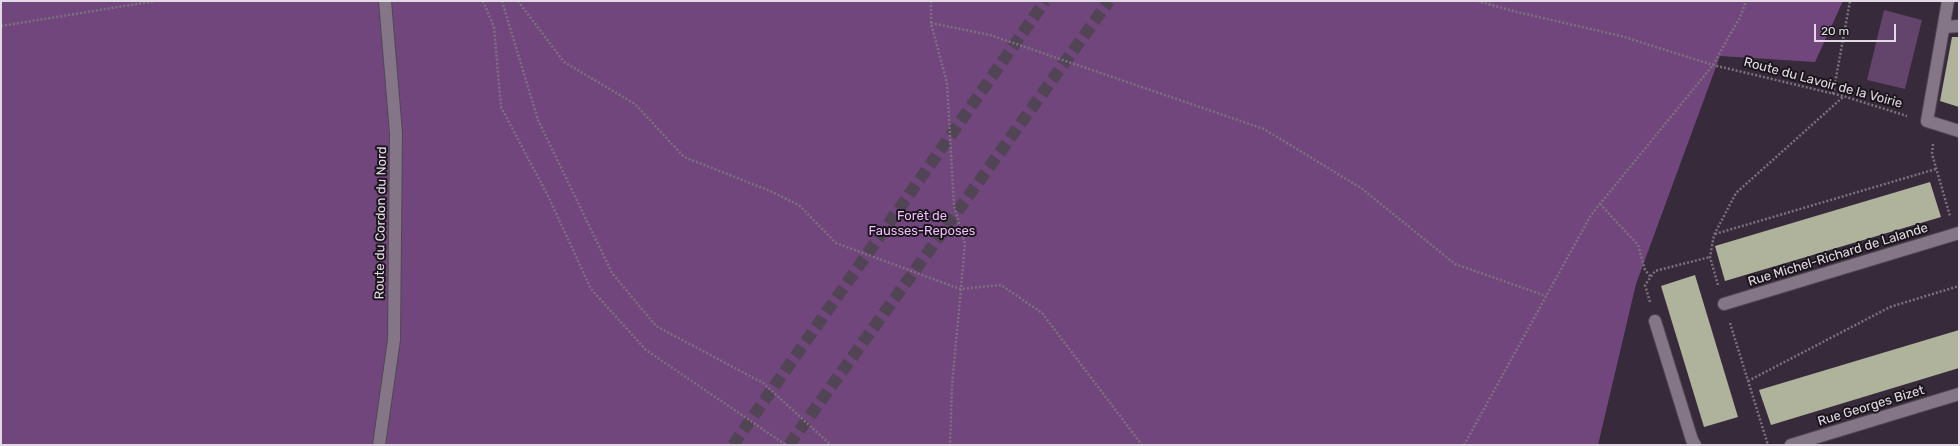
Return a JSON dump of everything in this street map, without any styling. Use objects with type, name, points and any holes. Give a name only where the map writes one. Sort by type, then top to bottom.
[{"type":"street","name":"Route du Cordon du Nord","points":[[379,445],[394,340],[396,133],[385,1]]},
{"type":"street","points":[[1948,1],[1927,121],[1959,131]]},
{"type":"street","points":[[1944,27],[1959,26]]},
{"type":"street","name":"Rue Michel-Richard de Lalande","points":[[1724,304],[1954,234]]},
{"type":"street","points":[[1655,321],[1692,440],[1695,445]]},
{"type":"street","name":"Rue Georges Bizet","points":[[1791,445],[1959,394]]},
{"type":"path","points":[[1,26],[155,1]]},
{"type":"path","points":[[483,1],[494,27],[501,107],[549,198],[591,289],[646,350],[786,445]]},
{"type":"path","points":[[502,1],[538,120],[612,273],[656,326],[763,383],[831,445]]},
{"type":"path","points":[[518,1],[564,62],[635,104],[684,157],[770,191],[799,205],[836,243],[960,289],[1001,285],[1042,313],[1142,445]]},
{"type":"path","points":[[931,1],[931,23],[947,83],[954,206],[965,244],[952,386],[950,445]]},
{"type":"path","name":"Route du Lavoir de la Voirie","points":[[1477,1],[1517,12],[1621,36],[1713,65],[1843,96],[1927,121]]},
{"type":"path","points":[[1464,445],[1591,215],[1713,65],[1740,17],[1746,1]]},
{"type":"path","points":[[1832,94],[1850,1]]},
{"type":"path","points":[[931,23],[990,35],[1264,129],[1361,188],[1455,264],[1546,296]]},
{"type":"path","points":[[1768,445],[1710,257],[1714,235],[1736,193],[1743,185],[1759,173],[1843,96]]},
{"type":"path","points":[[1932,154],[1953,223],[1954,234]]},
{"type":"path","points":[[1714,235],[1936,169]]},
{"type":"path","points":[[1600,204],[1638,245],[1646,270],[1651,277]]},
{"type":"path","points":[[1655,321],[1645,285],[1655,271],[1710,257]]},
{"type":"path","points":[[1748,381],[1890,307],[1959,286]]},
{"type":"shaded area","points":[[1884,10],[1922,20],[1905,89],[1867,80]]},
{"type":"green space","name":"Forêt de Fausses-Reposes","points":[[1,1],[1843,1],[1815,62],[1720,56],[1636,284],[1598,445],[1,445]]},
{"type":"building","points":[[1952,37],[1959,37],[1959,107],[1940,101]]},
{"type":"building","points":[[1930,182],[1941,217],[1725,281],[1715,246]]},
{"type":"building","points":[[1695,275],[1738,417],[1704,427],[1661,286]]},
{"type":"building","points":[[1959,330],[1959,368],[1771,425],[1759,390]]},
{"type":"tunnel","points":[[733,445],[1045,1]]},
{"type":"tunnel","points":[[789,445],[1109,1]]}]
